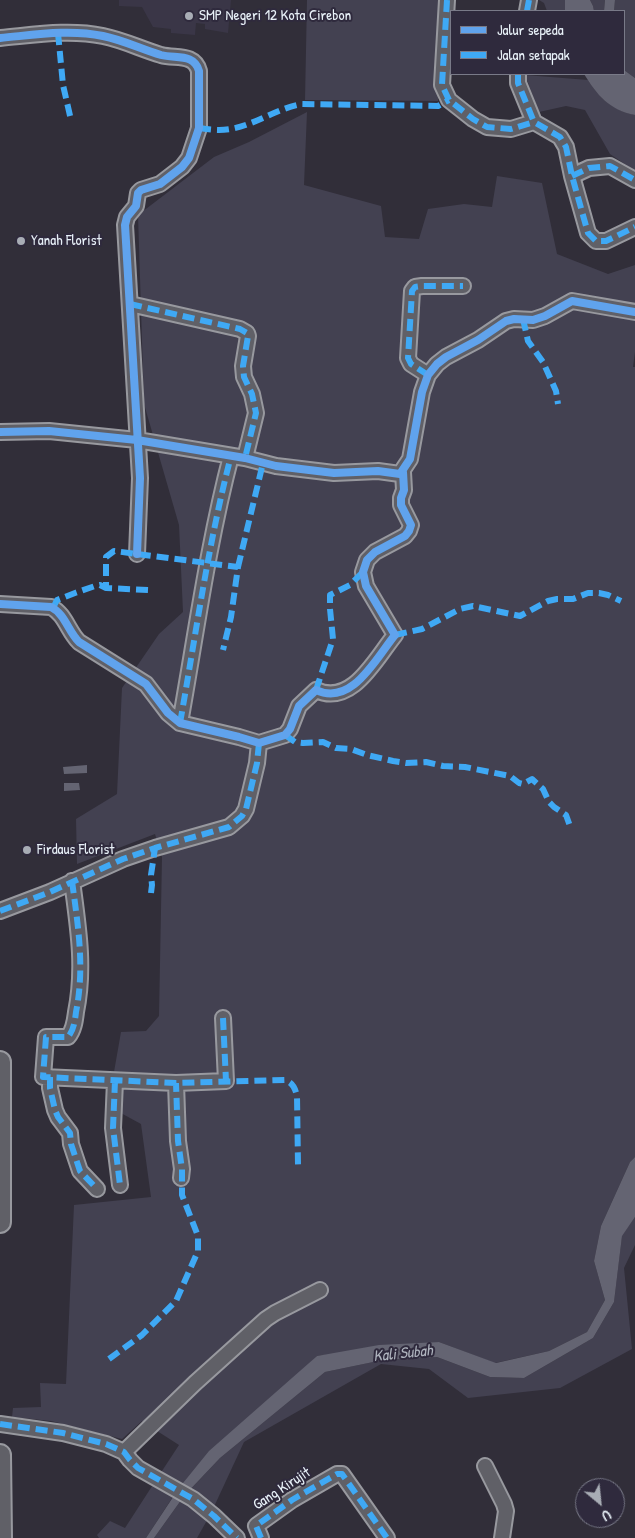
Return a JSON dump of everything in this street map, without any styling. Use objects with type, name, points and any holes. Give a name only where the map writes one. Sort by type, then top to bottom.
[{"type":"highway","points":[[0,1062],[0,1222]]},
{"type":"highway","points":[[0,1456],[1,1538]]},
{"type":"street","points":[[448,0],[442,85],[449,100],[473,120],[487,127],[511,129],[534,122]]},
{"type":"street","points":[[0,38],[80,32],[127,42],[162,55],[189,58],[197,64],[200,81],[199,128],[189,158],[182,167],[160,184],[141,190],[138,193],[136,206],[127,217],[125,225],[140,478],[137,554]]},
{"type":"street","points":[[518,75],[520,89],[534,122],[560,137],[566,147],[588,233],[596,241],[606,241],[635,227]]},
{"type":"street","points":[[572,176],[589,168],[610,166],[635,180]]},
{"type":"street","points":[[428,375],[411,364],[408,358],[412,292],[415,287],[422,286],[463,286]]},
{"type":"street","points":[[0,604],[51,606],[58,611],[73,636],[79,642],[146,684],[168,713],[180,723],[239,737],[259,744],[285,735],[302,703],[316,690],[325,694],[336,694],[351,687],[368,672],[379,654],[395,635],[366,586],[363,572],[367,560],[375,552],[405,536],[409,531],[411,525],[401,498],[404,490],[403,472],[410,459],[422,392],[428,375],[437,364],[506,321],[514,319],[533,320],[545,316],[572,301],[635,312]]},
{"type":"street","points":[[130,304],[240,329],[247,333],[243,366],[244,377],[252,394],[256,413],[245,458]]},
{"type":"street","points":[[0,432],[49,431],[137,440],[245,458],[276,466],[334,473],[378,470],[394,474],[403,472]]},
{"type":"street","points":[[180,723],[206,570],[231,456]]},
{"type":"street","points":[[0,911],[123,860],[155,848],[229,827],[237,822],[246,809],[257,763],[259,744]]},
{"type":"street","points":[[72,881],[80,944],[81,987],[74,1025],[70,1035],[68,1037],[46,1037],[43,1077],[176,1084],[226,1081],[223,1018]]},
{"type":"street","points":[[50,1077],[54,1110],[70,1132],[71,1144],[80,1171],[97,1188]]},
{"type":"street","points":[[115,1080],[113,1128],[120,1186]]},
{"type":"street","points":[[176,1084],[178,1141],[182,1169],[180,1178]]},
{"type":"street","points":[[124,1452],[195,1383],[266,1319],[320,1290]]},
{"type":"street","points":[[0,1424],[63,1433],[106,1444],[124,1452],[138,1468],[193,1499],[237,1538]]},
{"type":"street","points":[[485,1466],[506,1511],[502,1538]]},
{"type":"street","name":"Gang Kirujit","points":[[261,1538],[257,1525],[292,1500],[337,1474],[342,1474],[387,1538]]},
{"type":"shaded area","name":"SMP Negeri 12 Kota Cirebon","points":[[119,0],[231,0],[228,33],[205,29],[205,24],[196,23],[195,35],[171,33],[171,29],[153,27],[142,7],[119,6]]},
{"type":"shaded area","points":[[307,0],[440,0],[438,101],[305,100]]},
{"type":"shaded area","points":[[539,0],[565,0],[565,10],[547,10],[544,3]]},
{"type":"shaded area","points":[[590,0],[605,0],[604,10],[594,10]]},
{"type":"shaded area","points":[[615,0],[635,0],[635,78],[625,71],[625,10],[614,10]]},
{"type":"shaded area","points":[[525,75],[588,80],[608,103],[620,110],[635,115],[635,171],[610,154],[585,110],[566,106],[539,112]]},
{"type":"shaded area","points":[[307,112],[304,185],[381,206],[385,237],[419,239],[428,209],[464,204],[492,207],[497,176],[542,183],[557,254],[608,274],[635,265],[635,352],[633,367],[635,367],[635,1157],[630,1162],[601,1226],[594,1261],[605,1300],[587,1332],[549,1351],[495,1363],[439,1342],[317,1356],[179,1488],[158,1477],[179,1445],[154,1429],[273,1310],[147,1425],[142,1421],[122,1439],[51,1421],[12,1417],[13,1408],[41,1407],[40,1383],[66,1384],[74,1205],[151,1197],[141,1124],[108,1106],[121,1032],[146,1031],[159,1016],[162,857],[155,834],[77,864],[76,819],[117,794],[122,688],[159,634],[183,612],[179,525],[144,404],[138,215],[214,157],[249,142]]},
{"type":"shaded area","points":[[635,1217],[635,1245],[624,1268],[632,1349],[560,1388],[468,1398],[429,1369],[381,1364],[244,1442],[212,1511],[187,1493],[220,1458],[325,1372],[383,1360],[437,1357],[490,1377],[524,1378],[593,1338],[614,1302],[622,1235]]},
{"type":"shaded area","points":[[156,1480],[176,1492],[146,1538],[99,1538],[97,1535],[110,1521],[125,1528]]},
{"type":"shaded area","points":[[184,1496],[210,1515],[197,1538],[154,1538]]},
{"type":"water","points":[[565,0],[590,0],[594,10],[565,10]]},
{"type":"water","points":[[605,0],[615,0],[614,10],[604,10]]},
{"type":"water","points":[[625,71],[635,78],[635,115],[626,113],[611,105],[594,89],[585,75],[625,75]]},
{"type":"water","points":[[87,765],[87,773],[64,774],[63,767]]},
{"type":"water","points":[[64,783],[79,783],[80,790],[64,791]]},
{"type":"water","name":"Kali Subah","points":[[635,1157],[635,1217],[622,1236],[614,1302],[593,1338],[524,1378],[490,1377],[437,1357],[383,1360],[325,1372],[220,1458],[184,1496],[154,1538],[146,1538],[179,1488],[209,1451],[317,1356],[379,1345],[439,1342],[496,1363],[549,1351],[587,1332],[605,1300],[594,1261],[601,1226],[630,1162]]},
{"type":"marked path","points":[[447,0],[442,85],[449,100],[473,119],[487,127],[511,129],[534,122]]},
{"type":"marked path","points":[[527,10],[529,0]]},
{"type":"marked path","points":[[58,33],[63,85],[71,120]]},
{"type":"marked path","points":[[518,75],[518,83],[534,122],[560,137],[566,147],[588,233],[596,241],[606,241],[635,227]]},
{"type":"marked path","points":[[199,128],[219,130],[241,127],[281,110],[302,104],[438,106],[449,100]]},
{"type":"marked path","points":[[572,176],[589,168],[610,166],[635,180]]},
{"type":"marked path","points":[[428,375],[411,364],[408,358],[412,291],[415,287],[422,286],[463,286]]},
{"type":"marked path","points":[[130,304],[240,329],[247,333],[243,366],[244,377],[252,394],[256,413],[245,458]]},
{"type":"marked path","points":[[523,319],[528,341],[543,362],[556,391],[558,404]]},
{"type":"marked path","points":[[180,723],[209,556],[231,456]]},
{"type":"marked path","points":[[238,567],[263,463]]},
{"type":"marked path","points":[[148,590],[106,588],[106,557],[114,551],[238,567],[231,617],[223,650]]},
{"type":"marked path","points":[[316,690],[333,639],[330,595],[350,585],[363,572]]},
{"type":"marked path","points":[[53,608],[57,600],[75,593],[100,585],[106,588]]},
{"type":"marked path","points":[[395,635],[422,629],[460,609],[473,606],[520,616],[548,601],[573,599],[588,593],[608,595],[621,601]]},
{"type":"marked path","points":[[285,735],[295,742],[323,742],[336,748],[351,749],[393,761],[406,763],[426,762],[443,766],[465,767],[510,776],[523,784],[532,779],[543,789],[549,802],[566,815],[570,826]]},
{"type":"marked path","points":[[0,911],[50,892],[123,859],[229,827],[242,816],[246,809],[257,763],[259,743]]},
{"type":"marked path","points":[[151,893],[151,875],[155,848]]},
{"type":"marked path","points":[[72,881],[80,946],[79,995],[74,1025],[68,1037],[46,1037],[43,1077],[176,1083],[285,1080],[293,1086],[297,1096],[298,1165]]},
{"type":"marked path","points":[[223,1018],[226,1081]]},
{"type":"marked path","points":[[50,1077],[50,1088],[55,1110],[70,1133],[71,1144],[80,1171],[97,1189]]},
{"type":"marked path","points":[[115,1081],[113,1128],[120,1185]]},
{"type":"marked path","points":[[109,1359],[142,1335],[176,1301],[198,1251],[198,1236],[182,1195],[176,1083]]},
{"type":"marked path","points":[[0,1424],[63,1433],[106,1444],[124,1452],[138,1468],[193,1499],[237,1538]]},
{"type":"marked path","points":[[261,1538],[257,1525],[292,1500],[337,1474],[342,1474],[387,1538]]},
{"type":"cycle path","points":[[0,38],[64,33],[103,36],[161,55],[189,59],[197,65],[199,71],[199,128],[189,158],[182,167],[160,184],[141,190],[138,193],[136,206],[127,217],[125,225],[140,478],[137,554]]},
{"type":"cycle path","points":[[0,432],[49,431],[137,440],[245,458],[276,466],[334,473],[378,471],[400,474],[410,459],[422,392],[428,375],[446,357],[478,340],[506,321],[514,319],[533,320],[545,316],[572,301],[635,312]]},
{"type":"cycle path","points":[[0,604],[51,607],[56,610],[79,642],[146,684],[168,713],[180,723],[259,743],[285,735],[290,729],[299,706],[316,690],[329,693],[341,692],[352,686],[362,678],[395,635],[366,586],[363,572],[367,560],[375,552],[405,536],[409,531],[411,525],[401,505],[404,490],[403,472]]},
{"type":"place","name":"SMP Negeri 12 Kota Cirebon","points":[[189,16]]},
{"type":"place","name":"Yanah Florist","points":[[21,241]]},
{"type":"place","name":"Firdaus Florist","points":[[27,850]]}]
